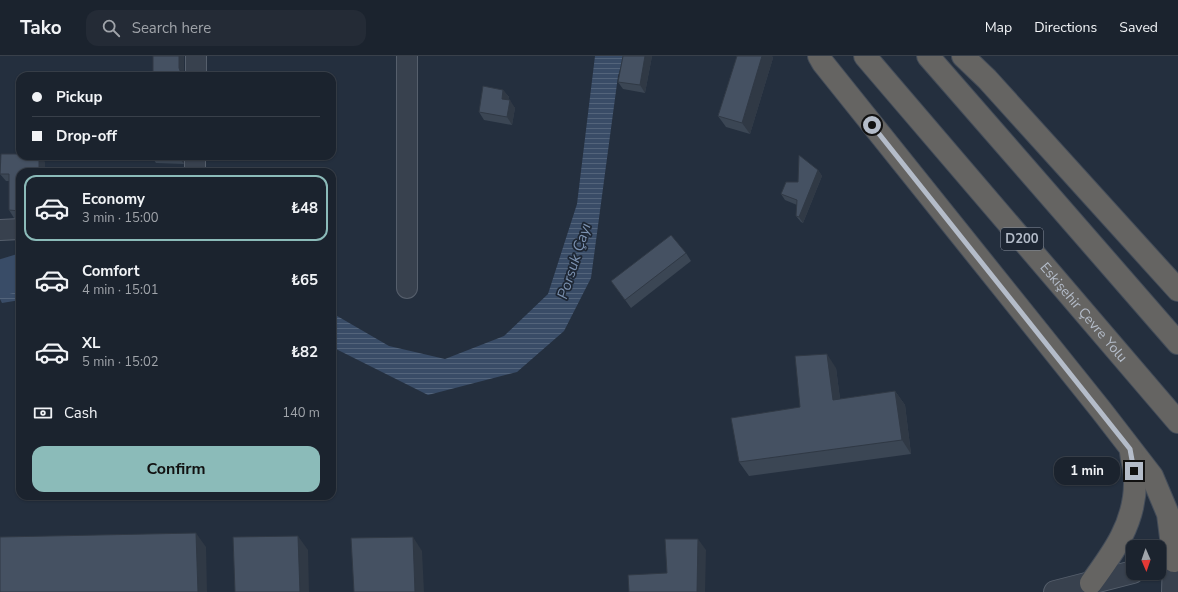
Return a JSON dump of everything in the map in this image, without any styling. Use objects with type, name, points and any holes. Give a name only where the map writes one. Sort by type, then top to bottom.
[{"type":"highway","points":[[819,56],[1152,476],[1168,514],[1170,562]]},
{"type":"highway","name":"Eskişehir Çevre Yolu","points":[[865,56],[1178,422]]},
{"type":"highway","points":[[928,56],[1178,343]]},
{"type":"highway","points":[[963,56],[987,79],[1178,290]]},
{"type":"highway","points":[[1091,584],[1116,550],[1131,516],[1136,482],[1130,449]]},
{"type":"street","points":[[196,56],[196,72]]},
{"type":"street","points":[[407,56],[407,288]]},
{"type":"street","points":[[0,230],[16,229]]},
{"type":"street","points":[[1170,562],[1173,592]]},
{"type":"street","points":[[1055,592],[1126,574]]},
{"type":"water","points":[[595,56],[624,56],[618,76],[591,278],[564,331],[517,372],[428,395],[336,349],[336,315],[389,346],[445,359],[504,336],[548,294],[577,204]]},
{"type":"water","points":[[16,276],[16,301],[2,303],[0,299],[0,281]]},
{"type":"building","points":[[153,56],[179,56],[180,72],[153,72]]},
{"type":"building","points":[[623,56],[645,56],[640,85],[618,82]]},
{"type":"building","points":[[737,56],[762,56],[742,123],[718,116]]},
{"type":"building","points":[[483,86],[503,90],[502,99],[510,100],[507,117],[479,112]]},
{"type":"building","points":[[1,154],[16,154],[16,160],[39,160],[39,168],[16,168],[16,211],[9,210],[9,174],[0,174]]},
{"type":"building","points":[[799,155],[818,170],[799,217],[796,216],[797,200],[781,194],[786,182],[798,182]]},
{"type":"building","points":[[671,235],[686,253],[625,300],[611,281]]},
{"type":"building","points":[[827,354],[833,400],[895,391],[902,440],[739,462],[731,418],[800,407],[795,356]]},
{"type":"building","points":[[196,533],[198,592],[0,592],[0,537]]},
{"type":"building","points":[[298,536],[300,592],[235,592],[233,537]]},
{"type":"building","points":[[413,537],[415,592],[354,592],[351,538]]},
{"type":"building","points":[[665,539],[698,539],[697,592],[629,592],[628,575],[667,573]]},
{"type":"waterway","name":"Porsuk Çayı","points":[[0,278],[16,273]]},
{"type":"route","points":[[872,125],[1101,410],[1130,449],[1134,471]]}]
